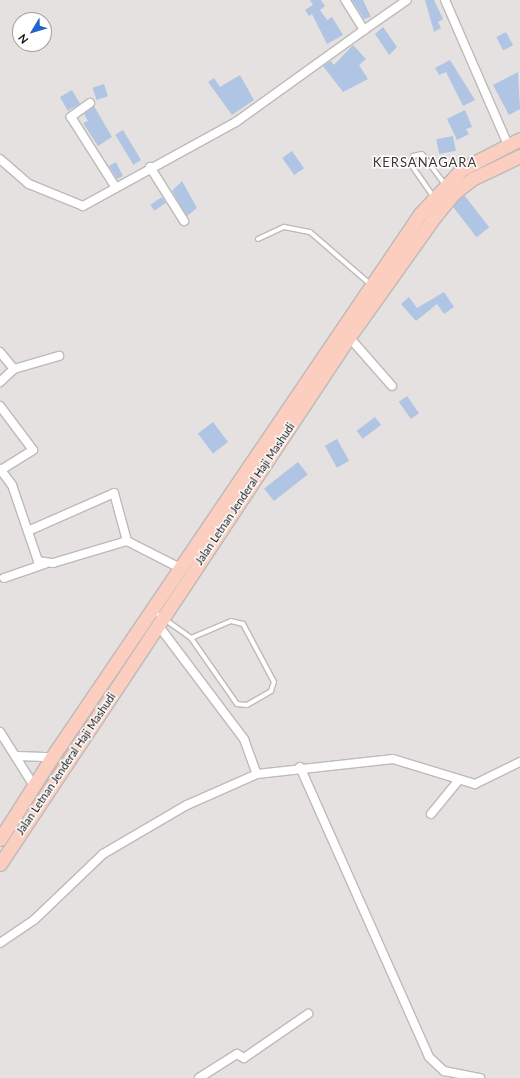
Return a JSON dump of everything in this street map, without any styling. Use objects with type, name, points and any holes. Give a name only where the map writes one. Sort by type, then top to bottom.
[{"type":"main road","name":"Jalan Letnan Jenderal Haji Mashudi","points":[[0,864],[158,618],[349,338],[426,217],[434,196],[445,184],[477,159],[520,139]]},
{"type":"main road","name":"Jalan Letnan Jenderal Haji Mashudi","points":[[0,839],[52,757],[158,618],[182,569],[372,286],[426,217],[472,179],[518,160]]},
{"type":"street","points":[[345,0],[364,30]]},
{"type":"street","points":[[0,159],[29,184],[76,205],[83,206],[150,167],[236,122],[407,0]]},
{"type":"street","points":[[445,0],[508,145]]},
{"type":"street","points":[[90,103],[71,117],[116,188]]},
{"type":"street","points":[[150,167],[184,221]]},
{"type":"street","points":[[349,338],[392,386]]},
{"type":"street","points":[[0,352],[14,369]]},
{"type":"street","points":[[0,382],[14,369],[60,356]]},
{"type":"street","points":[[0,406],[34,450],[0,469],[12,485],[38,561],[45,564]]},
{"type":"street","points":[[28,531],[114,493],[127,541]]},
{"type":"street","points":[[4,578],[45,564],[127,541],[182,569]]},
{"type":"street","points":[[158,618],[244,739],[257,774]]},
{"type":"street","points":[[0,732],[17,756],[34,786]]},
{"type":"street","points":[[17,756],[52,757]]},
{"type":"street","points":[[0,943],[34,920],[103,854],[187,805],[257,774],[300,767],[401,759],[458,781],[483,782],[520,762]]},
{"type":"street","points":[[300,767],[429,1057],[444,1070],[480,1078]]},
{"type":"street","points":[[431,814],[458,781]]},
{"type":"street","points":[[200,1078],[237,1054],[244,1058],[308,1014]]},
{"type":"lane","points":[[434,196],[412,166],[413,156],[422,154],[445,184]]},
{"type":"lane","points":[[258,239],[284,228],[310,232],[372,286]]},
{"type":"lane","points":[[158,618],[191,638],[237,704],[247,705],[271,691],[274,682],[243,624],[231,621],[191,638]]},
{"type":"building","points":[[310,0],[321,0],[325,6],[320,10],[327,20],[332,17],[343,35],[327,44],[312,14],[309,16],[305,10],[313,5]]},
{"type":"building","points":[[352,0],[363,0],[371,17],[364,19]]},
{"type":"building","points":[[425,0],[434,0],[443,19],[438,22],[441,28],[434,32]]},
{"type":"building","points":[[383,27],[397,47],[389,55],[375,34]]},
{"type":"building","points":[[506,32],[513,45],[503,50],[496,37]]},
{"type":"building","points":[[353,45],[366,59],[359,65],[368,79],[343,92],[323,66],[331,61],[334,65]]},
{"type":"building","points":[[450,60],[475,100],[463,106],[446,72],[439,75],[435,68]]},
{"type":"building","points":[[518,72],[520,109],[509,115],[493,85]]},
{"type":"building","points":[[240,75],[254,100],[232,115],[208,82],[214,78],[220,87]]},
{"type":"building","points":[[104,84],[108,96],[97,100],[93,88]]},
{"type":"building","points":[[72,90],[80,104],[68,111],[60,97]]},
{"type":"building","points":[[94,106],[112,137],[98,146],[83,123],[88,121],[84,114]]},
{"type":"building","points":[[465,110],[472,127],[466,129],[469,134],[457,140],[447,119]]},
{"type":"building","points":[[123,130],[141,160],[133,165],[115,135]]},
{"type":"building","points":[[453,136],[456,151],[439,154],[436,139]]},
{"type":"building","points":[[292,151],[304,168],[294,175],[282,158]]},
{"type":"building","points":[[116,162],[123,176],[117,179],[109,166]]},
{"type":"building","points":[[182,181],[197,208],[187,216],[172,191]]},
{"type":"building","points":[[464,195],[489,227],[477,237],[451,205]]},
{"type":"building","points":[[162,197],[166,203],[154,211],[150,205]]},
{"type":"building","points":[[444,292],[454,307],[444,314],[437,304],[416,321],[401,304],[409,297],[417,308]]},
{"type":"building","points":[[407,396],[419,413],[411,419],[399,402]]},
{"type":"building","points":[[375,417],[381,425],[363,439],[357,431]]},
{"type":"building","points":[[213,422],[228,442],[213,453],[198,433]]},
{"type":"building","points":[[337,439],[349,461],[337,468],[325,446]]},
{"type":"building","points":[[298,462],[308,475],[274,501],[264,488]]},
{"type":"district","name":"KERSANAGARA","points":[[425,162]]}]
